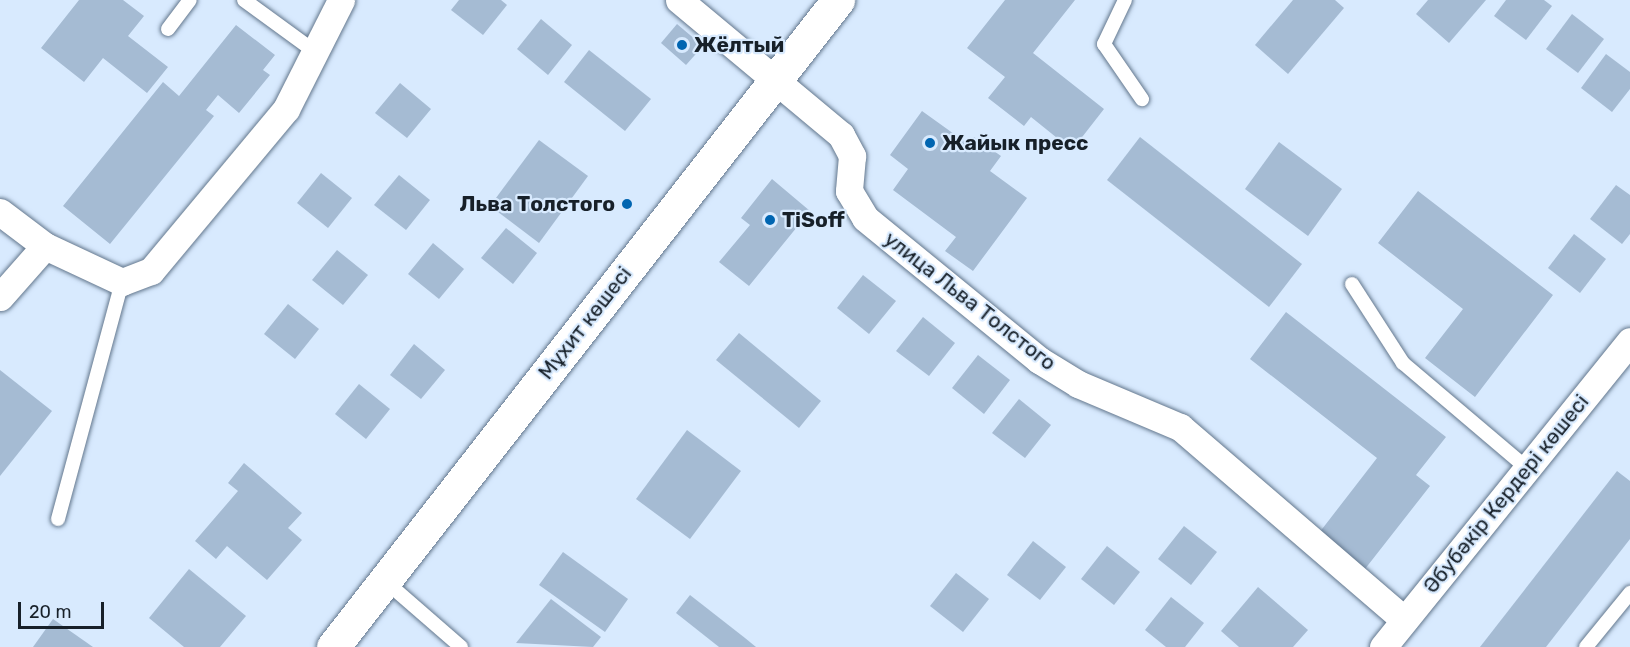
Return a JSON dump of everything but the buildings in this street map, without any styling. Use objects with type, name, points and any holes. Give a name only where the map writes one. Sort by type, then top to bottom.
[{"type":"street","points":[[0,212],[45,246],[122,282],[151,271],[200,216],[286,109],[341,0]]},
{"type":"street","name":"улица Льва Толстого","points":[[679,0],[849,145],[849,191],[865,218],[1039,360],[1078,384],[1180,427],[1404,620]]},
{"type":"street","name":"Мұхит көшесі","points":[[333,647],[838,0]]},
{"type":"street","points":[[0,297],[45,246]]},
{"type":"street","name":"Әбубәкір Кердері көшесі","points":[[1383,647],[1630,341]]},
{"type":"lane","points":[[168,28],[190,0]]},
{"type":"lane","points":[[244,0],[314,51]]},
{"type":"lane","points":[[1125,0],[1104,44],[1142,99]]},
{"type":"lane","points":[[58,519],[122,282]]},
{"type":"lane","points":[[1352,284],[1403,363],[1527,468]]},
{"type":"lane","points":[[384,580],[461,647]]},
{"type":"lane","points":[[1586,647],[1630,592]]},
{"type":"place","name":"Жёлтый","points":[[682,45]]},
{"type":"place","name":"Жайык пресс","points":[[930,143]]},
{"type":"place","name":"Льва Толстого","points":[[627,204]]},
{"type":"place","name":"TiSoff","points":[[770,220]]}]
